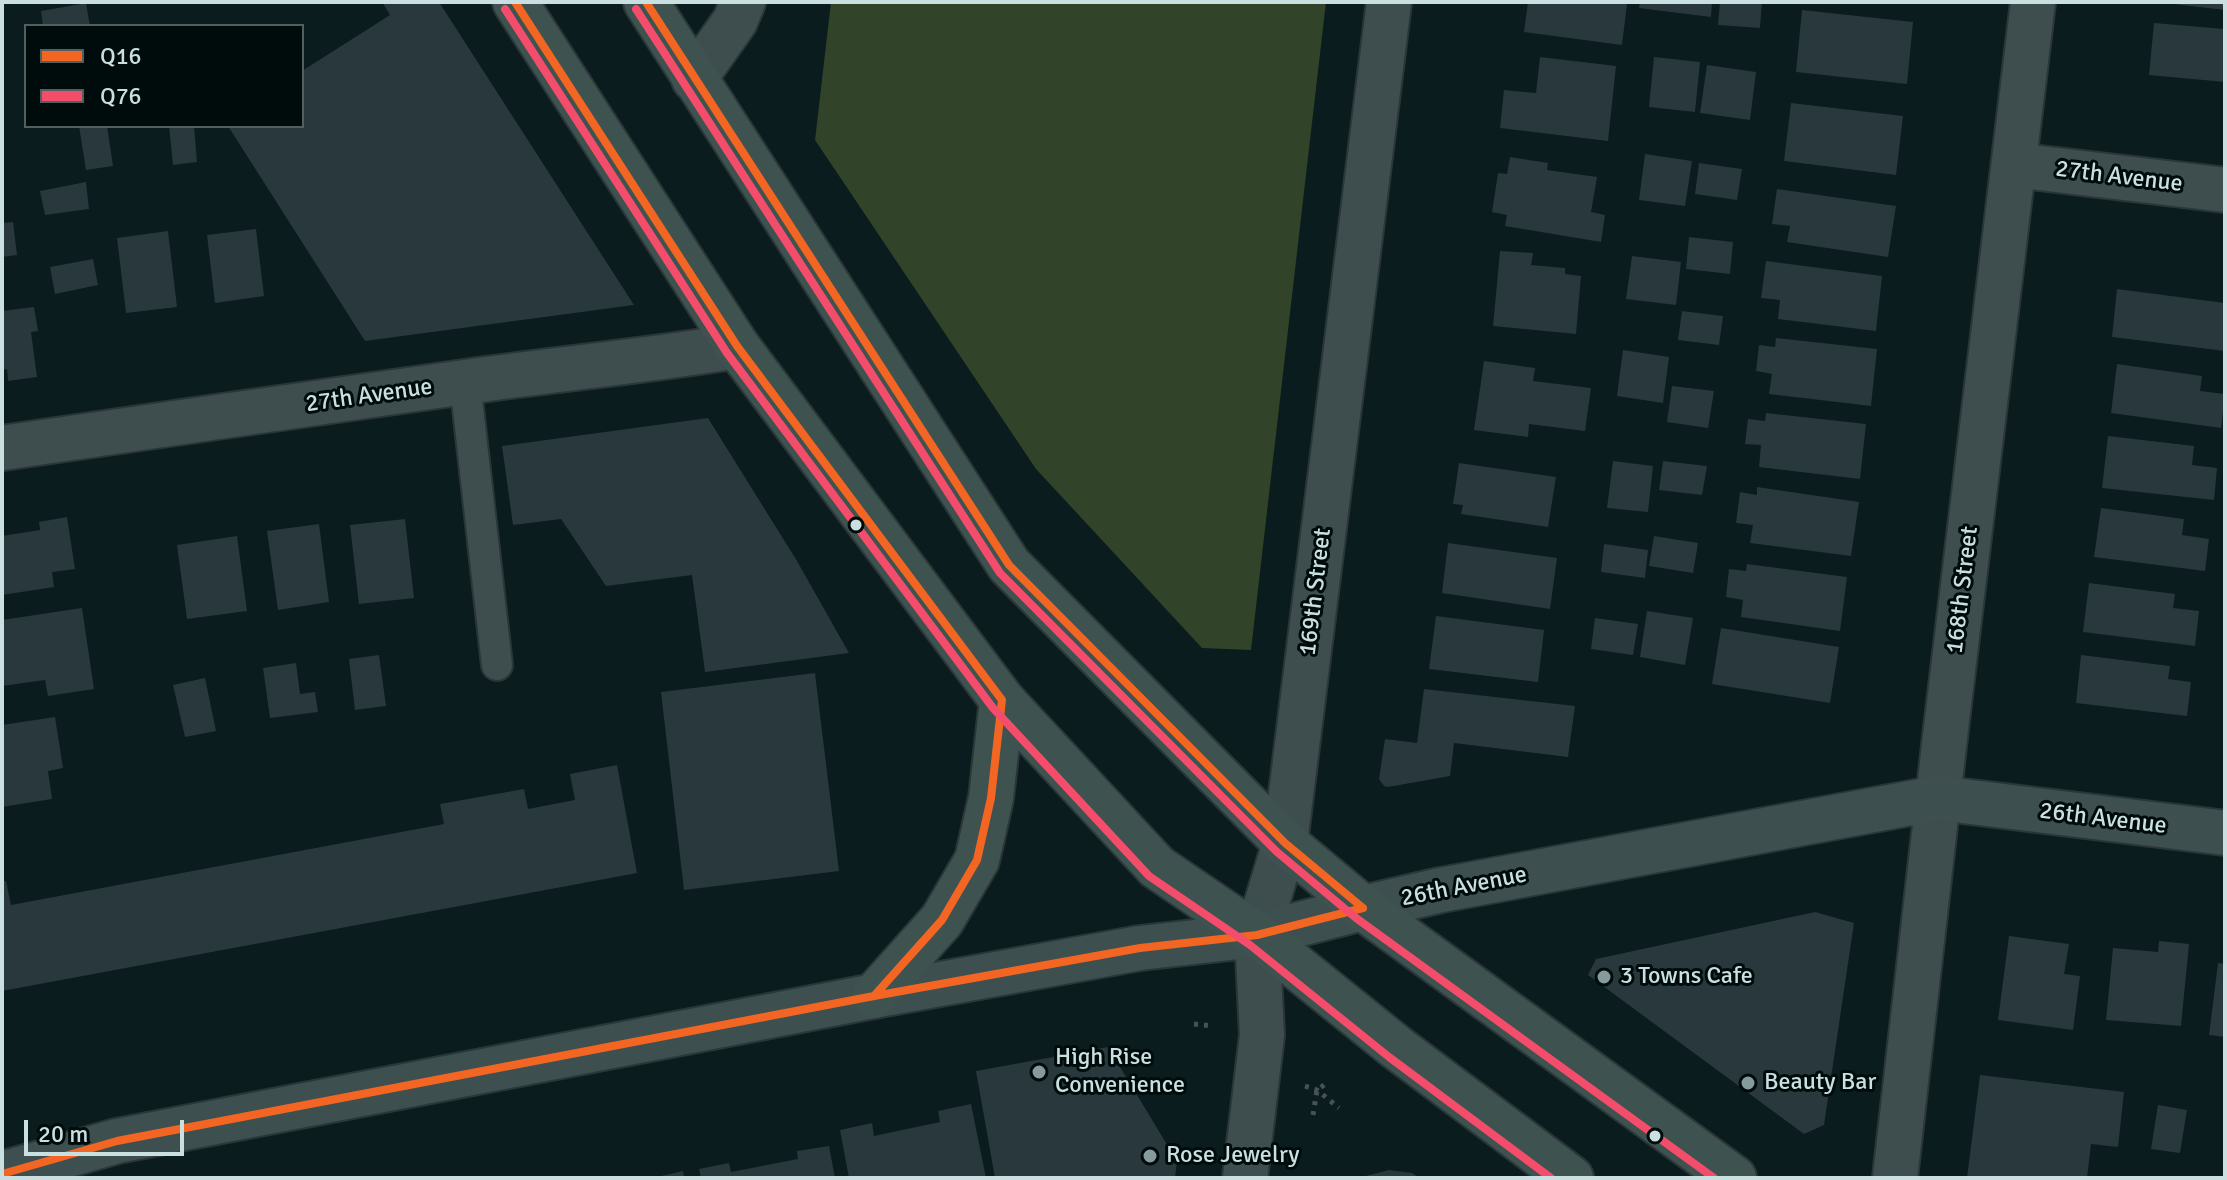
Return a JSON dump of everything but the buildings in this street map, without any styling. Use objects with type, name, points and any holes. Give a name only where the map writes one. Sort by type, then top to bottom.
[{"type":"main road","points":[[515,2],[737,346],[1002,700],[1157,867],[1257,935],[1396,1047],[1571,1178]]},
{"type":"main road","points":[[646,2],[1009,565],[1285,843],[1363,908],[1734,1178]]},
{"type":"main road","points":[[874,996],[942,920],[977,860],[991,798],[1002,700]]},
{"type":"street","points":[[694,79],[735,21],[743,2]]},
{"type":"street","name":"169th Street","points":[[1245,1178],[1262,1035],[1257,935],[1285,843],[1389,2]]},
{"type":"street","name":"168th Street","points":[[1895,1178],[2033,2]]},
{"type":"street","name":"27th Avenue","points":[[2014,165],[2225,190]]},
{"type":"street","name":"27th Avenue","points":[[2,448],[737,346]]},
{"type":"street","name":"26th Avenue","points":[[2,1174],[117,1141],[874,996],[1140,948],[1257,935],[1472,885],[1938,798],[2225,833]]},
{"type":"lane","points":[[465,382],[497,665]]},
{"type":"path","points":[[1313,1115],[1317,1090],[1327,1083]]},
{"type":"path","points":[[1304,1086],[1317,1090],[1339,1108]]},
{"type":"green space","points":[[831,2],[1326,2],[1251,650],[1202,648],[1036,469],[815,140]]},
{"type":"transit line","name":"Q16","points":[[515,2],[737,346],[1002,700],[991,798],[977,860],[942,920],[874,996]]},
{"type":"transit line","name":"Q16","points":[[646,2],[1009,565],[1285,843],[1363,908]]},
{"type":"transit line","name":"Q76","points":[[505,9],[727,353],[993,708],[1149,876],[1250,945],[1389,1057],[1551,1178]]},
{"type":"transit line","name":"Q76","points":[[636,9],[1000,573],[1277,852],[1356,918],[1714,1178]]},
{"type":"transit line","name":"Q16","points":[[2,1174],[117,1141],[874,996],[1140,948],[1257,935],[1363,908]]},
{"type":"place","name":"3 Towns Cafe","points":[[1604,977]]},
{"type":"place","name":"High Rise Convenience","points":[[1039,1072]]},
{"type":"place","name":"Beauty Bar","points":[[1748,1083]]},
{"type":"place","name":"Rose Jewelry","points":[[1150,1156]]}]
